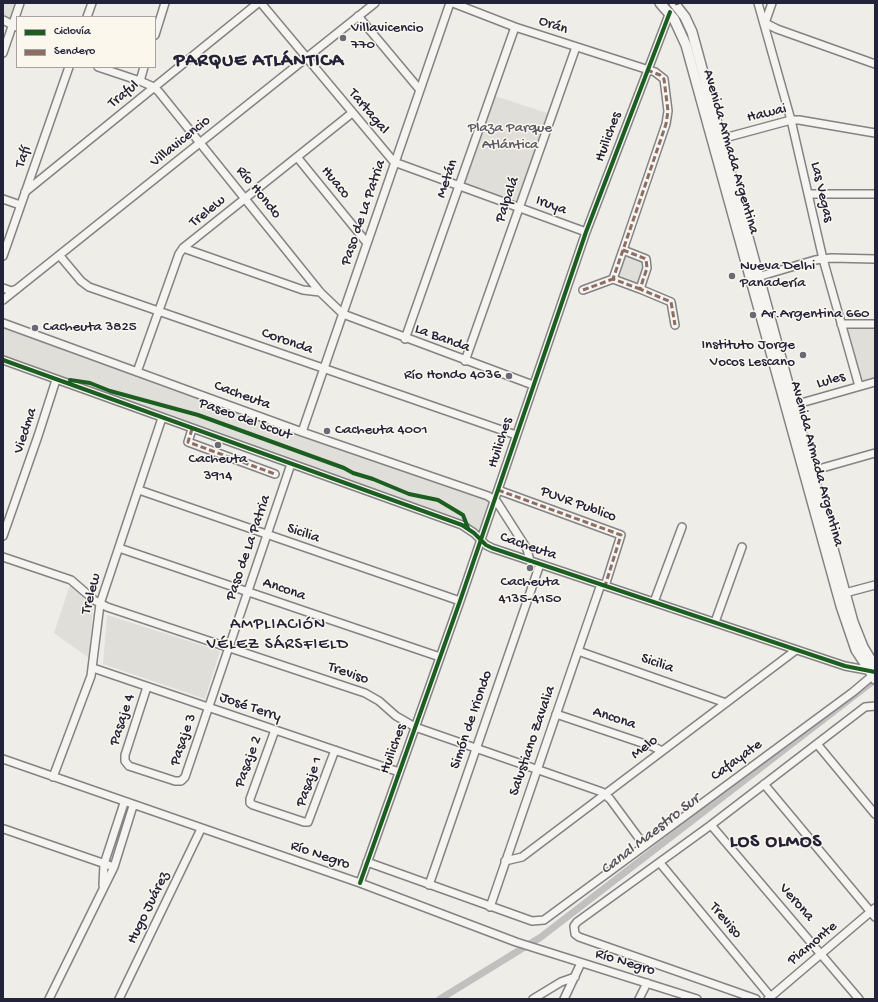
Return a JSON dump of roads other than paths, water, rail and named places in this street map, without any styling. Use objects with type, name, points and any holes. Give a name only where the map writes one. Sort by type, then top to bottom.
[{"type":"main road","name":"Avenida Armada Argentina","points":[[660,3],[670,12],[682,34],[713,141],[794,405],[807,472],[857,635],[873,670]]},
{"type":"main road","name":"Avenida Armada Argentina","points":[[674,3],[692,32],[722,138],[755,278],[850,635],[856,650],[873,670]]},
{"type":"street","points":[[17,16],[20,3]]},
{"type":"street","points":[[87,16],[92,3]]},
{"type":"street","points":[[156,31],[165,3]]},
{"type":"street","name":"Tartagal","points":[[259,3],[394,162]]},
{"type":"street","name":"Traful","points":[[25,192],[259,3]]},
{"type":"street","name":"Villavicencio","points":[[3,300],[375,3]]},
{"type":"street","name":"Orán","points":[[452,3],[515,27],[647,70],[660,75],[664,79],[668,111],[666,124],[623,250]]},
{"type":"street","name":"Paso de La Patria","points":[[302,432],[394,162],[452,3]]},
{"type":"street","name":"Las Vegas","points":[[758,3],[791,120],[824,259],[859,386]]},
{"type":"street","points":[[772,3],[765,24],[875,64]]},
{"type":"street","name":"Huiliches","points":[[360,883],[460,600],[480,538],[495,500],[586,232],[670,12]]},
{"type":"street","points":[[358,16],[420,90]]},
{"type":"street","points":[[3,20],[15,26],[3,53]]},
{"type":"street","name":"Metán","points":[[405,339],[515,27]]},
{"type":"street","name":"Palpalá","points":[[466,361],[576,47]]},
{"type":"street","name":"Tafí","points":[[3,256],[69,68]]},
{"type":"street","points":[[101,68],[154,87]]},
{"type":"street","points":[[140,81],[144,68]]},
{"type":"street","name":"Río Hondo","points":[[154,87],[320,292],[343,314]]},
{"type":"street","name":"Trelew","points":[[137,372],[179,254],[183,248],[352,113]]},
{"type":"street","name":"Hawai","points":[[713,141],[791,120],[799,120],[875,133]]},
{"type":"street","name":"Huaco","points":[[297,157],[367,243]]},
{"type":"street","name":"Iruya","points":[[394,162],[458,187],[586,232]]},
{"type":"street","points":[[809,194],[875,194]]},
{"type":"street","points":[[3,199],[20,205]]},
{"type":"street","points":[[183,248],[302,290],[320,292]]},
{"type":"street","points":[[613,279],[623,250],[646,260],[647,268],[640,289]]},
{"type":"street","name":"Coronda","points":[[60,256],[89,287],[516,435]]},
{"type":"street","points":[[755,278],[824,259],[875,259]]},
{"type":"street","points":[[583,290],[613,279],[640,289],[671,302],[675,325]]},
{"type":"street","points":[[3,288],[11,291],[17,289]]},
{"type":"street","name":"La Banda","points":[[343,314],[405,339],[533,386]]},
{"type":"street","name":"Cacheuta","points":[[3,324],[302,432],[488,496],[495,500]]},
{"type":"street","points":[[841,324],[875,324]]},
{"type":"street","name":"Cacheuta","points":[[3,360],[462,525],[480,538],[486,545],[530,561],[852,668],[873,670]]},
{"type":"street","name":"Viedma","points":[[3,536],[56,380]]},
{"type":"street","name":"Lules","points":[[794,405],[875,382]]},
{"type":"street","name":"Trelew","points":[[53,777],[93,668],[100,604],[120,548],[162,418]]},
{"type":"street","points":[[192,429],[188,442],[275,474]]},
{"type":"street","points":[[807,472],[875,453]]},
{"type":"street","name":"Paso de La Patria","points":[[209,707],[291,464]]},
{"type":"street","name":"Sicilia","points":[[139,490],[267,536],[460,600]]},
{"type":"street","name":"PUVR Publico","points":[[498,490],[620,535],[603,585]]},
{"type":"street","points":[[495,500],[527,549],[530,561]]},
{"type":"street","points":[[654,602],[682,527]]},
{"type":"street","points":[[715,622],[742,547]]},
{"type":"street","name":"Ancona","points":[[120,548],[440,657]]},
{"type":"street","name":"Treviso","points":[[3,557],[71,580],[100,604],[365,693],[379,701],[396,716],[415,727],[476,750],[606,794]]},
{"type":"street","name":"Simón de Iriondo","points":[[429,885],[540,564]]},
{"type":"street","name":"Salustiano Zavalia","points":[[490,907],[578,651],[603,585]]},
{"type":"street","points":[[845,593],[875,585]]},
{"type":"street","name":"Melo","points":[[506,861],[522,857],[796,650]]},
{"type":"street","name":"Sicilia","points":[[578,651],[726,703]]},
{"type":"street","name":"José Terry","points":[[93,668],[399,772]]},
{"type":"street","name":"Cafayate","points":[[538,922],[544,920],[853,692],[873,670]]},
{"type":"street","name":"Pasaje 4","points":[[147,687],[125,755],[125,761],[129,766],[175,781],[181,781]]},
{"type":"street","points":[[660,863],[866,707],[874,706]]},
{"type":"street","name":"Pasaje 3","points":[[181,781],[185,777],[209,707]]},
{"type":"street","name":"Ancona","points":[[556,714],[662,751]]},
{"type":"street","name":"Pasaje 2","points":[[275,730],[250,803],[304,822],[308,822]]},
{"type":"street","points":[[817,744],[875,814]]},
{"type":"street","name":"Pasaje 1","points":[[308,822],[335,750]]},
{"type":"street","name":"Río Negro","points":[[3,759],[124,803],[360,883],[516,942],[697,999]]},
{"type":"street","points":[[764,784],[874,913]]},
{"type":"street","points":[[606,794],[644,845]]},
{"type":"street","points":[[103,887],[104,864],[124,803]]},
{"type":"street","points":[[49,999],[114,867],[133,806]]},
{"type":"street","name":"Verona","points":[[711,825],[823,954],[859,999]]},
{"type":"street","points":[[4,829],[114,867]]},
{"type":"street","name":"Hugo Juárez","points":[[119,999],[201,829]]},
{"type":"street","name":"Río Negro","points":[[367,862],[532,922],[538,922]]},
{"type":"street","name":"Treviso","points":[[660,863],[769,998]]},
{"type":"street","name":"Río Negro","points":[[660,863],[577,922],[574,930],[575,934],[579,937],[756,999]]},
{"type":"street","name":"Piamonte","points":[[769,998],[874,913]]},
{"type":"street","points":[[564,999],[581,963]]},
{"type":"street","points":[[533,999],[560,982],[575,977]]},
{"type":"street","points":[[639,999],[648,983]]},
{"type":"waterway","name":"Canal Maestro Sur","points":[[440,999],[541,937],[872,682]]},
{"type":"place","name":"Villavicencio 770","points":[[343,38]]},
{"type":"place","name":"Nueva Delhi Panadería","points":[[732,276]]},
{"type":"place","name":"Ar.Argentina 660","points":[[753,315]]},
{"type":"place","name":"Cacheuta 3825","points":[[35,328]]},
{"type":"place","name":"Instituto Jorge Vocos Lescano","points":[[803,355]]},
{"type":"place","name":"Río Hondo 4036","points":[[509,376]]},
{"type":"place","name":"Cacheuta 4001","points":[[327,431]]},
{"type":"place","name":"Cacheuta 3914","points":[[218,445]]},
{"type":"place","name":"Cacheuta 4135-4150","points":[[530,568]]},
{"type":"district","name":"PARQUE ATLÁNTICA","points":[[259,62]]},
{"type":"district","name":"AMPLIACIÓN VÉLEZ SÁRSFIELD","points":[[278,635]]},
{"type":"district","name":"LOS OLMOS","points":[[776,843]]},
{"type":"park label","name":"Plaza Parque Atlántica","points":[[510,138]]}]
